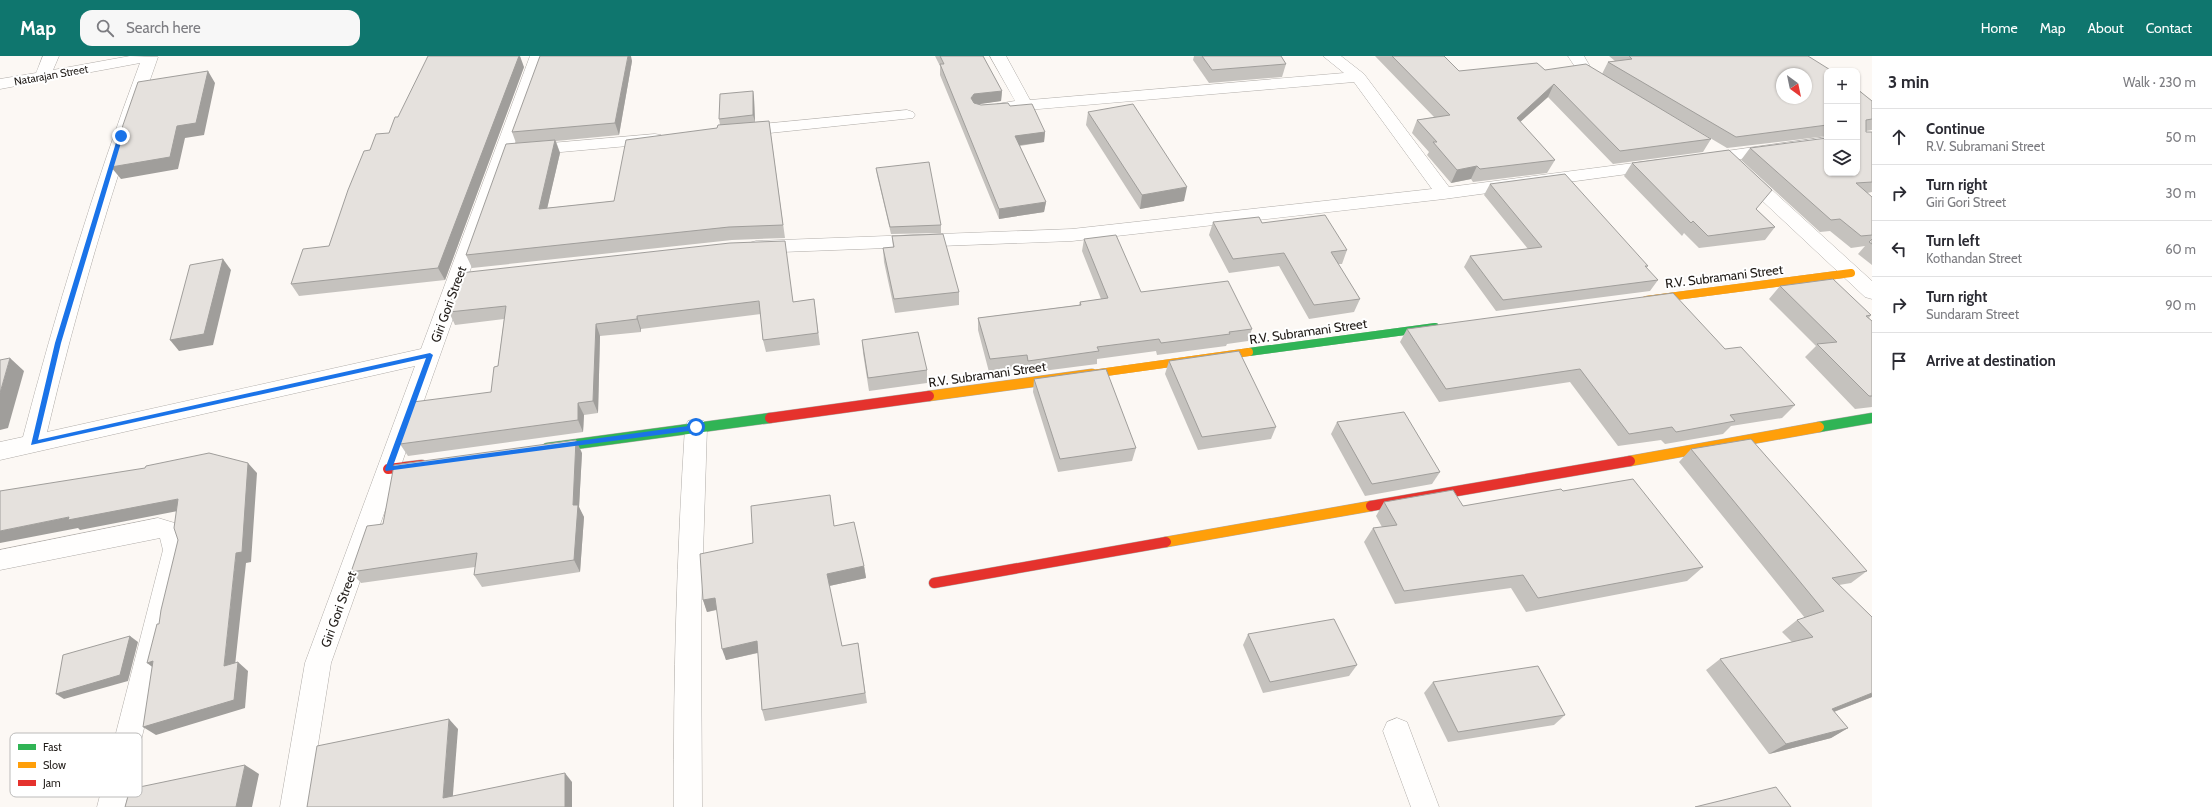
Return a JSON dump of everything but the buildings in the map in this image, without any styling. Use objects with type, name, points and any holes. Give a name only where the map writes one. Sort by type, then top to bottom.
[{"type":"street","points":[[42,76],[51,56]]},
{"type":"street","name":"Giri Gori Street","points":[[294,807],[318,663],[430,355],[466,278],[502,152],[538,56]]},
{"type":"street","points":[[998,56],[1025,106]]},
{"type":"street","points":[[1331,56],[1358,77],[1444,193]]},
{"type":"street","points":[[1576,56],[1586,73],[1619,93]]},
{"type":"street","points":[[34,444],[58,343],[121,136],[150,57]]},
{"type":"street","name":"Natarajan Street","points":[[0,84],[150,57]]},
{"type":"street","points":[[988,109],[1358,77]]},
{"type":"street","points":[[726,133],[907,116]]},
{"type":"street","points":[[502,152],[672,138]]},
{"type":"street","points":[[740,248],[1072,235],[1444,193],[1824,142]]},
{"type":"street","points":[[1705,145],[1725,156],[1872,292]]},
{"type":"street","name":"R.V. Subramani Street","points":[[1638,300],[1851,273]]},
{"type":"street","name":"R.V. Subramani Street","points":[[538,449],[1442,326]]},
{"type":"street","points":[[0,451],[430,355]]},
{"type":"street","points":[[934,583],[1872,418]]},
{"type":"street","points":[[688,807],[687,756],[692,501],[696,427]]},
{"type":"street","points":[[388,469],[428,464]]},
{"type":"street","points":[[0,560],[158,528],[170,532],[175,550],[129,733]]},
{"type":"street","points":[[1397,731],[1425,807]]},
{"type":"street","points":[[111,807],[113,797]]},
{"type":"traffic: fast","points":[[1249,352],[1435,327]]},
{"type":"traffic: fast","points":[[547,448],[770,418]]},
{"type":"traffic: fast","points":[[1819,427],[1872,418]]},
{"type":"traffic: slow","points":[[1646,300],[1851,273]]},
{"type":"traffic: slow","points":[[929,396],[1249,352]]},
{"type":"traffic: slow","points":[[1630,461],[1819,427]]},
{"type":"traffic: slow","points":[[1166,542],[1371,506]]},
{"type":"traffic: jam","points":[[770,418],[929,396]]},
{"type":"traffic: jam","points":[[1371,506],[1630,461]]},
{"type":"traffic: jam","points":[[388,469],[422,465]]},
{"type":"traffic: jam","points":[[934,583],[1166,542]]},
{"type":"route","points":[[121,136],[98,217],[58,343],[34,444],[430,355],[388,469],[696,427]]}]
